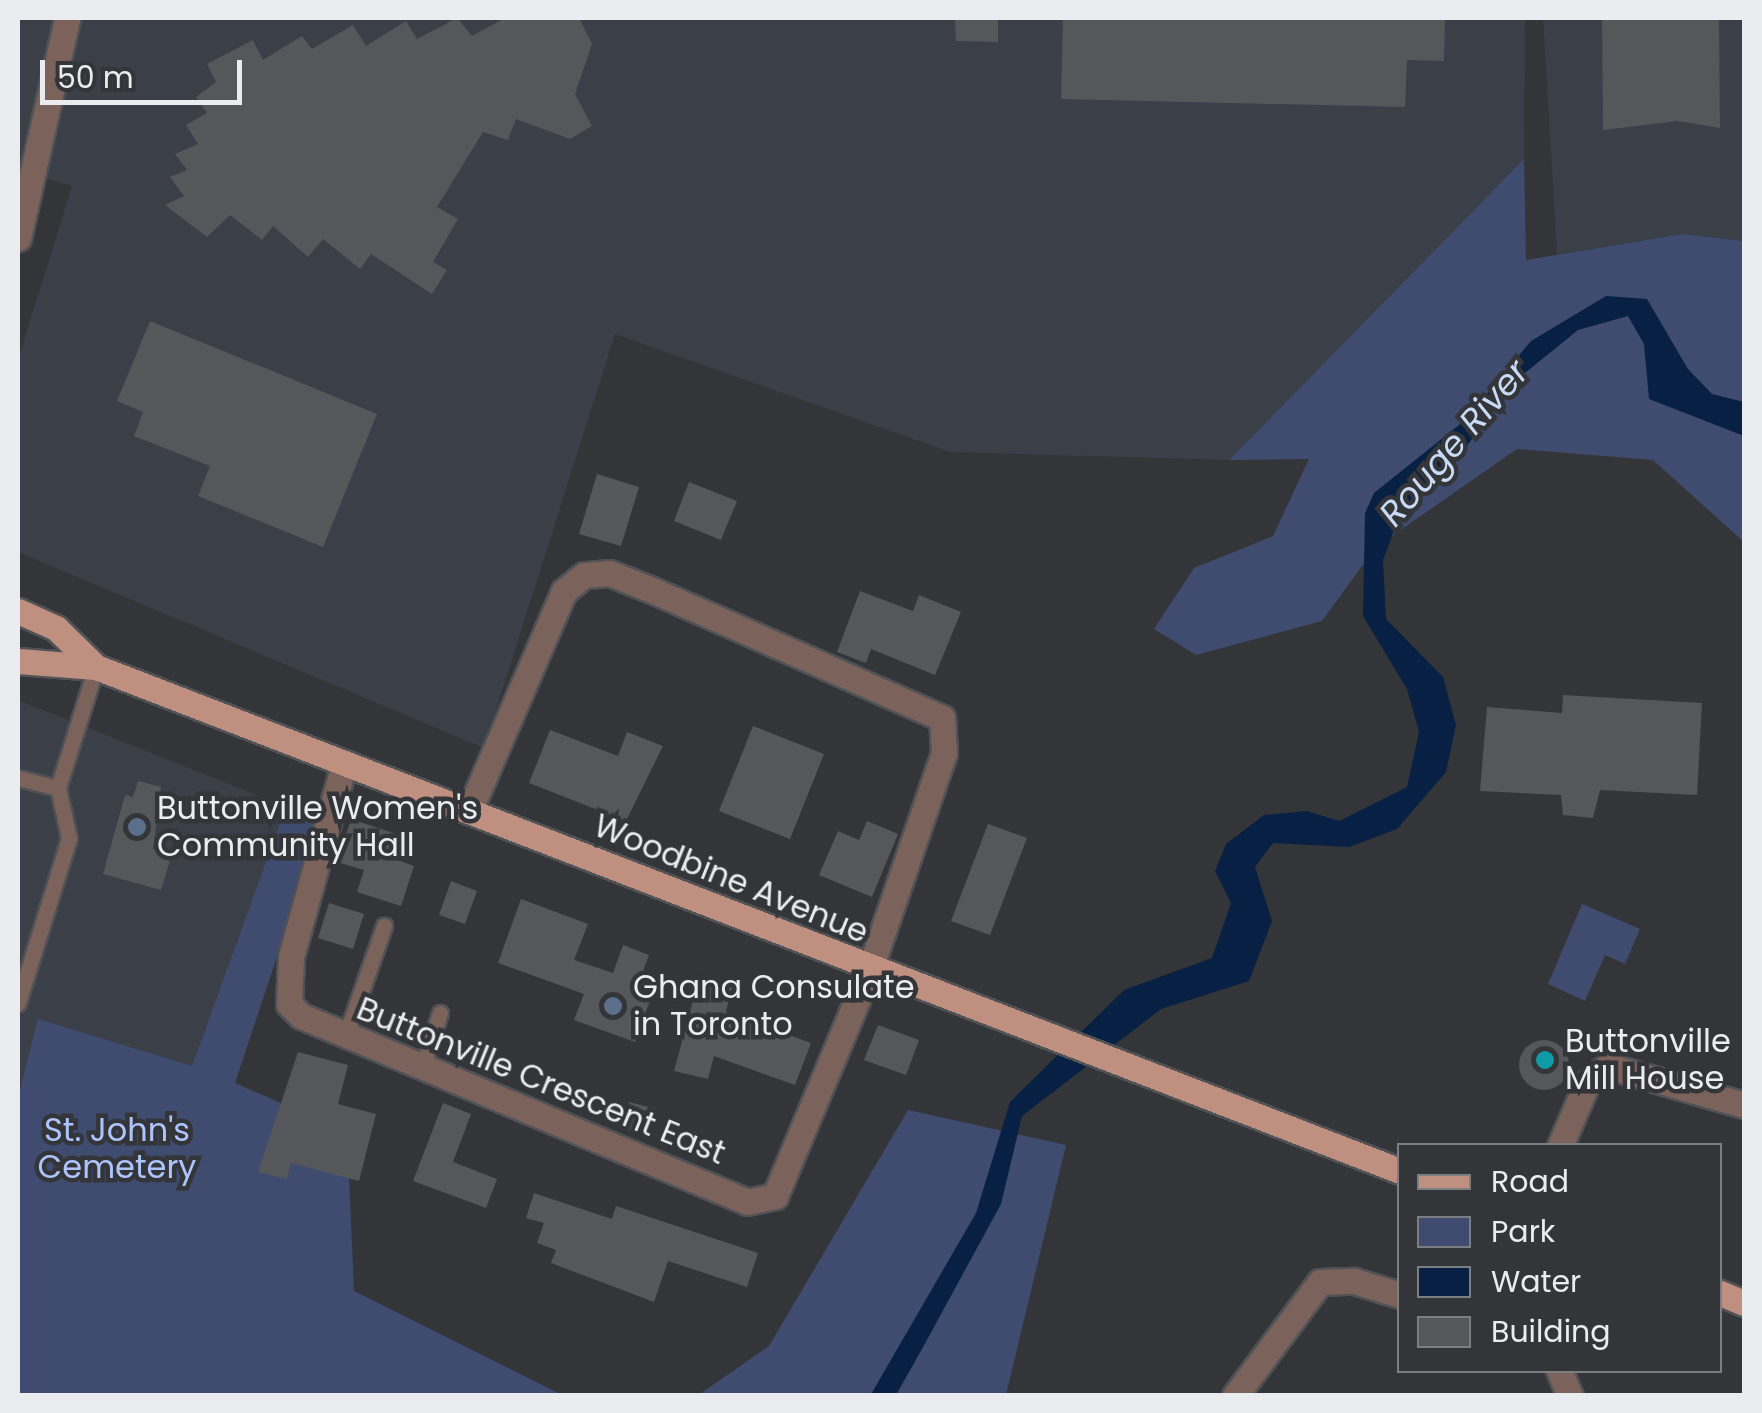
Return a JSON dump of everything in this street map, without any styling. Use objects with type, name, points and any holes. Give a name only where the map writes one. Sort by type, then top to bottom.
[{"type":"main road","name":"Woodbine Avenue","points":[[18,611],[56,628],[96,667]]},
{"type":"main road","name":"Woodbine Avenue","points":[[18,661],[96,667],[1397,1170]]},
{"type":"street","points":[[18,238],[67,18]]},
{"type":"street","points":[[470,809],[564,591],[584,575],[609,573],[648,588],[942,718],[944,753],[870,969]]},
{"type":"street","name":"Buttonville Crescent East","points":[[344,764],[288,984],[301,1016],[345,1038],[762,1202],[775,1196],[789,1166],[870,969]]},
{"type":"street","points":[[1561,1143],[1587,1083],[1608,1066],[1744,1104]]},
{"type":"street","points":[[1235,1396],[1320,1282],[1354,1281],[1397,1294]]},
{"type":"lane","points":[[18,1003],[69,838],[58,788],[96,667]]},
{"type":"lane","points":[[18,778],[58,788]]},
{"type":"lane","points":[[345,1038],[384,926]]},
{"type":"lane","points":[[422,1069],[440,1012]]},
{"type":"shaded area","points":[[18,18],[1525,18],[1524,159],[1229,460],[950,452],[615,334],[484,748],[18,552],[18,360],[72,186],[18,170]]},
{"type":"shaded area","points":[[1543,18],[1744,18],[1744,241],[1682,234],[1557,254]]},
{"type":"shaded area","points":[[18,700],[322,821],[234,1084],[18,1288]]},
{"type":"green space","points":[[1524,159],[1526,260],[1682,234],[1744,241],[1744,542],[1653,460],[1517,449],[1376,547],[1322,621],[1196,655],[1154,629],[1194,568],[1273,536],[1309,459],[1229,460]]},
{"type":"green space","name":"St. John's Cemetery","points":[[286,807],[322,821],[235,1083],[347,1132],[354,1291],[562,1395],[18,1396],[18,1097],[38,1019],[192,1066]]},
{"type":"green space","points":[[1582,904],[1640,929],[1625,964],[1605,955],[1585,1001],[1548,984]]},
{"type":"green space","points":[[908,1110],[1066,1145],[1006,1395],[697,1396],[769,1346]]},
{"type":"water","name":"Rouge River","points":[[1606,296],[1647,299],[1688,369],[1712,394],[1744,402],[1744,436],[1649,399],[1644,344],[1628,316],[1578,330],[1510,385],[1457,460],[1401,511],[1383,560],[1386,619],[1443,677],[1456,725],[1446,772],[1397,829],[1349,847],[1273,843],[1255,867],[1272,921],[1249,981],[1161,1009],[1022,1116],[1001,1204],[896,1395],[870,1396],[976,1213],[1010,1102],[1124,990],[1212,958],[1231,903],[1215,871],[1226,844],[1264,815],[1307,811],[1339,821],[1407,787],[1419,732],[1407,689],[1363,616],[1365,513],[1374,493],[1464,421],[1531,341]]},
{"type":"building","points":[[457,18],[472,36],[505,18],[579,18],[592,44],[575,94],[592,126],[570,139],[516,119],[508,140],[483,132],[437,207],[458,219],[433,262],[447,270],[432,294],[371,254],[360,269],[323,239],[308,257],[273,226],[262,240],[230,215],[207,237],[165,205],[184,196],[170,177],[187,170],[175,154],[198,144],[186,125],[207,113],[196,97],[216,82],[207,64],[253,40],[263,60],[302,36],[312,49],[353,25],[366,46],[406,21],[417,39]]},
{"type":"building","points":[[955,18],[998,18],[998,42],[956,41]]},
{"type":"building","points":[[1063,18],[1445,18],[1444,61],[1407,60],[1405,107],[1061,99]]},
{"type":"building","points":[[1602,18],[1719,18],[1720,128],[1678,121],[1603,130]]},
{"type":"building","points":[[150,321],[377,414],[323,547],[198,496],[210,466],[134,436],[143,412],[117,401]]},
{"type":"building","points":[[597,474],[639,487],[621,546],[579,534]]},
{"type":"building","points":[[689,482],[737,501],[721,540],[674,521]]},
{"type":"building","points":[[860,591],[913,611],[919,595],[961,612],[935,675],[871,649],[866,663],[837,652]]},
{"type":"building","points":[[1563,695],[1702,703],[1697,795],[1600,790],[1593,818],[1563,815],[1561,795],[1480,791],[1487,707],[1562,713]]},
{"type":"building","points":[[753,726],[824,754],[790,839],[719,811]]},
{"type":"building","points":[[550,730],[618,756],[627,732],[663,746],[626,821],[529,783]]},
{"type":"building","name":"Buttonville Women's Community Hall","points":[[138,781],[161,787],[153,849],[172,854],[161,890],[103,874],[125,795],[133,797]]},
{"type":"building","points":[[351,819],[402,836],[395,859],[414,866],[401,906],[357,892],[364,870],[337,862]]},
{"type":"building","points":[[867,821],[898,834],[872,897],[819,875],[838,831],[859,840]]},
{"type":"building","points":[[988,824],[1027,838],[990,935],[951,921]]},
{"type":"building","points":[[451,881],[477,891],[465,924],[439,915]]},
{"type":"building","points":[[521,899],[588,924],[574,960],[613,973],[623,945],[649,955],[637,987],[653,992],[635,1042],[574,1020],[584,994],[498,963]]},
{"type":"building","points":[[329,903],[364,914],[353,949],[318,938]]},
{"type":"building","points":[[699,978],[732,987],[726,1012],[811,1043],[795,1085],[714,1056],[708,1079],[674,1071]]},
{"type":"building","points":[[878,1025],[919,1040],[906,1075],[864,1060]]},
{"type":"building","name":"Buttonville Mill House","points":[[1544,1040],[1561,1048],[1569,1065],[1561,1082],[1544,1090],[1527,1082],[1519,1065],[1527,1048]]},
{"type":"building","points":[[298,1052],[348,1065],[338,1104],[376,1114],[359,1181],[291,1163],[287,1179],[258,1172]]},
{"type":"building","points":[[629,1102],[657,1109],[649,1136],[622,1129]]},
{"type":"building","points":[[443,1103],[471,1114],[453,1162],[497,1179],[486,1208],[413,1181]]},
{"type":"building","points":[[534,1193],[612,1219],[616,1206],[758,1253],[747,1287],[668,1261],[654,1302],[551,1263],[556,1250],[537,1243],[544,1223],[526,1218]]},
{"type":"place","name":"Buttonville Women's Community Hall","points":[[137,827]]},
{"type":"place","name":"Ghana Consulate in Toronto","points":[[613,1006]]},
{"type":"place","name":"Buttonville Mill House","points":[[1545,1060]]}]
